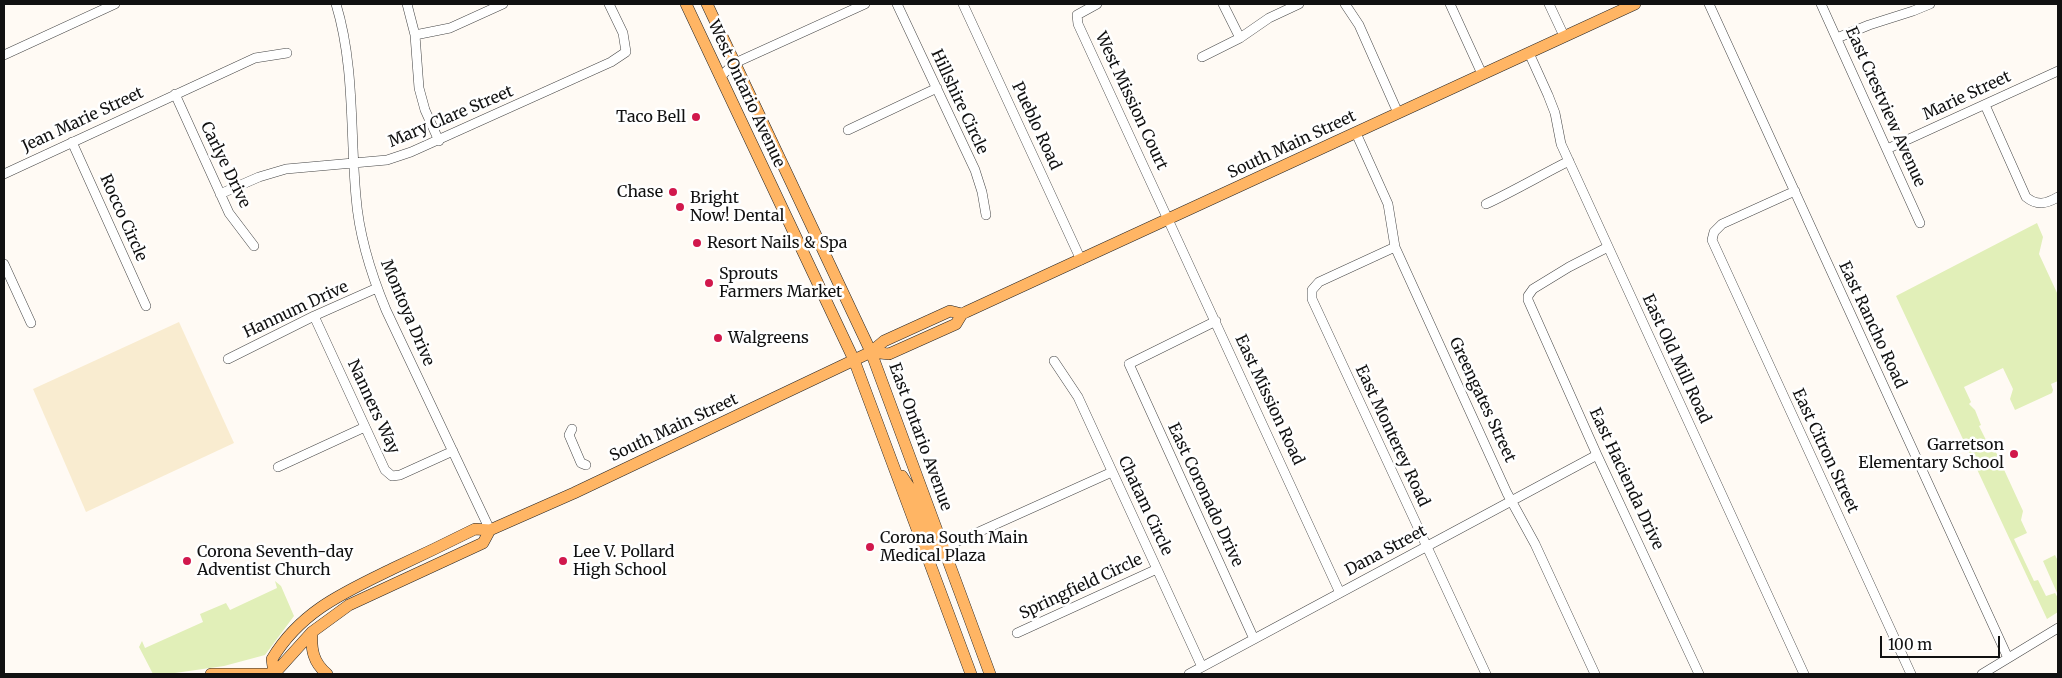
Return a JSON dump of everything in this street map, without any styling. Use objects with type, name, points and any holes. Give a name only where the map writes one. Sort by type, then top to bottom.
[{"type":"main road","name":"West Ontario Avenue","points":[[686,4],[854,360]]},
{"type":"main road","name":"West Ontario Avenue","points":[[707,4],[871,352]]},
{"type":"main road","name":"South Main Street","points":[[490,530],[483,543],[349,605],[312,632],[274,674],[272,659],[284,641],[301,622],[342,593],[475,529],[490,530],[588,487],[871,352],[884,341],[950,311],[962,314],[1636,4]]},
{"type":"main road","name":"East Ontario Avenue","points":[[871,352],[990,674]]},
{"type":"main road","points":[[854,360],[971,674]]},
{"type":"main road","points":[[891,460],[910,488],[930,543],[936,549],[943,548]]},
{"type":"main road","points":[[312,632],[313,655],[320,668],[327,674]]},
{"type":"main road","points":[[211,674],[273,674]]},
{"type":"street","points":[[4,55],[116,4]]},
{"type":"street","name":"Montoya Drive","points":[[336,4],[347,56],[356,198],[360,230],[377,288],[490,530]]},
{"type":"street","points":[[407,4],[415,35],[419,88],[425,110],[439,141]]},
{"type":"street","points":[[415,35],[450,28],[503,4]]},
{"type":"street","name":"Mary Clare Street","points":[[220,194],[286,170],[387,160],[412,152],[611,62],[626,52],[623,33],[609,4]]},
{"type":"street","points":[[720,77],[735,63],[865,4]]},
{"type":"street","name":"Hillshire Circle","points":[[897,4],[975,170],[982,192],[986,215]]},
{"type":"street","name":"Pueblo Road","points":[[963,4],[1081,260]]},
{"type":"street","name":"West Mission Court","points":[[1098,4],[1077,15],[1078,24],[1170,219]]},
{"type":"street","points":[[1223,4],[1240,38]]},
{"type":"street","points":[[1202,57],[1240,38],[1270,18],[1299,4]]},
{"type":"street","points":[[1345,4],[1359,25],[1398,114]]},
{"type":"street","points":[[1450,4],[1482,74]]},
{"type":"street","points":[[1549,4],[1564,36]]},
{"type":"street","name":"East Rancho Road","points":[[1709,4],[2008,658]]},
{"type":"street","name":"East Crestview Avenue","points":[[1821,4],[1920,223]]},
{"type":"street","points":[[1837,38],[1869,24],[1914,11],[1930,4]]},
{"type":"street","name":"Jean Marie Street","points":[[4,174],[255,58],[287,53]]},
{"type":"street","name":"East Old Mill Road","points":[[1529,53],[1555,113],[1561,144],[1804,674]]},
{"type":"street","name":"Marie Street","points":[[1887,149],[2058,71]]},
{"type":"street","points":[[848,130],[937,88]]},
{"type":"street","name":"Carlye Drive","points":[[175,94],[229,213],[254,246]]},
{"type":"street","points":[[1985,105],[2026,197],[2034,203],[2046,204],[2058,197]]},
{"type":"street","name":"Greengates Street","points":[[1356,133],[1388,204],[1395,247],[1511,501],[1534,544],[1595,674]]},
{"type":"street","name":"Rocco Circle","points":[[72,142],[146,306]]},
{"type":"street","points":[[1486,204],[1509,193],[1531,179],[1569,162]]},
{"type":"street","name":"East Citron Street","points":[[1794,191],[1722,224],[1714,232],[1712,240],[1910,674]]},
{"type":"street","name":"East Mission Road","points":[[1170,219],[1340,593]]},
{"type":"street","name":"East Monterey Road","points":[[1395,247],[1319,282],[1312,290],[1312,299],[1486,674]]},
{"type":"street","name":"East Hacienda Drive","points":[[1608,248],[1569,267],[1533,290],[1528,296],[1528,300],[1597,455],[1699,674]]},
{"type":"street","points":[[4,264],[31,324]]},
{"type":"street","name":"Hannum Drive","points":[[228,359],[314,316],[377,288]]},
{"type":"street","name":"Nanners Way","points":[[314,316],[385,470],[392,476],[400,475],[453,451]]},
{"type":"street","name":"East Coronado Drive","points":[[1216,321],[1129,364],[1254,639]]},
{"type":"street","name":"Chatam Circle","points":[[1054,362],[1078,397],[1202,667]]},
{"type":"street","points":[[278,467],[365,427]]},
{"type":"street","points":[[572,429],[569,435],[581,463],[586,465]]},
{"type":"street","name":"Dana Street","points":[[1188,674],[1597,455]]},
{"type":"street","points":[[943,548],[1112,472]]},
{"type":"street","name":"Springfield Circle","points":[[1017,633],[1157,568]]},
{"type":"street","points":[[1982,674],[2058,628]]},
{"type":"shaded area","points":[[179,322],[234,443],[86,512],[33,389]]},
{"type":"green space","name":"Garretson Elementary School","points":[[2037,223],[2043,237],[2039,254],[2058,295],[2058,381],[2051,384],[2052,393],[2015,410],[2010,399],[2013,389],[2003,368],[1964,387],[1971,402],[1969,404],[1975,410],[1981,425],[1979,426],[1989,446],[1995,450],[2023,511],[2021,520],[2027,533],[2014,539],[2034,581],[2038,580],[2046,596],[2055,593],[2058,598],[2058,612],[2047,619],[1896,296]]},
{"type":"green space","points":[[2055,555],[2058,561],[2058,595],[2043,561]]},
{"type":"green space","points":[[275,581],[281,586],[294,616],[265,655],[224,666],[168,674],[153,674],[139,647],[142,641],[145,648],[203,622],[200,614],[226,603],[230,610],[277,588]]},
{"type":"place","name":"Taco Bell","points":[[696,117]]},
{"type":"place","name":"Chase","points":[[673,192]]},
{"type":"place","name":"Bright Now! Dental","points":[[680,207]]},
{"type":"place","name":"Resort Nails & Spa","points":[[697,243]]},
{"type":"place","name":"Sprouts Farmers Market","points":[[709,283]]},
{"type":"place","name":"Walgreens","points":[[718,338]]},
{"type":"place","name":"Garretson Elementary School","points":[[2014,454]]},
{"type":"place","name":"Corona South Main Medical Plaza","points":[[870,547]]},
{"type":"place","name":"Corona Seventh-day Adventist Church","points":[[187,561]]},
{"type":"place","name":"Lee V. Pollard High School","points":[[563,561]]}]
